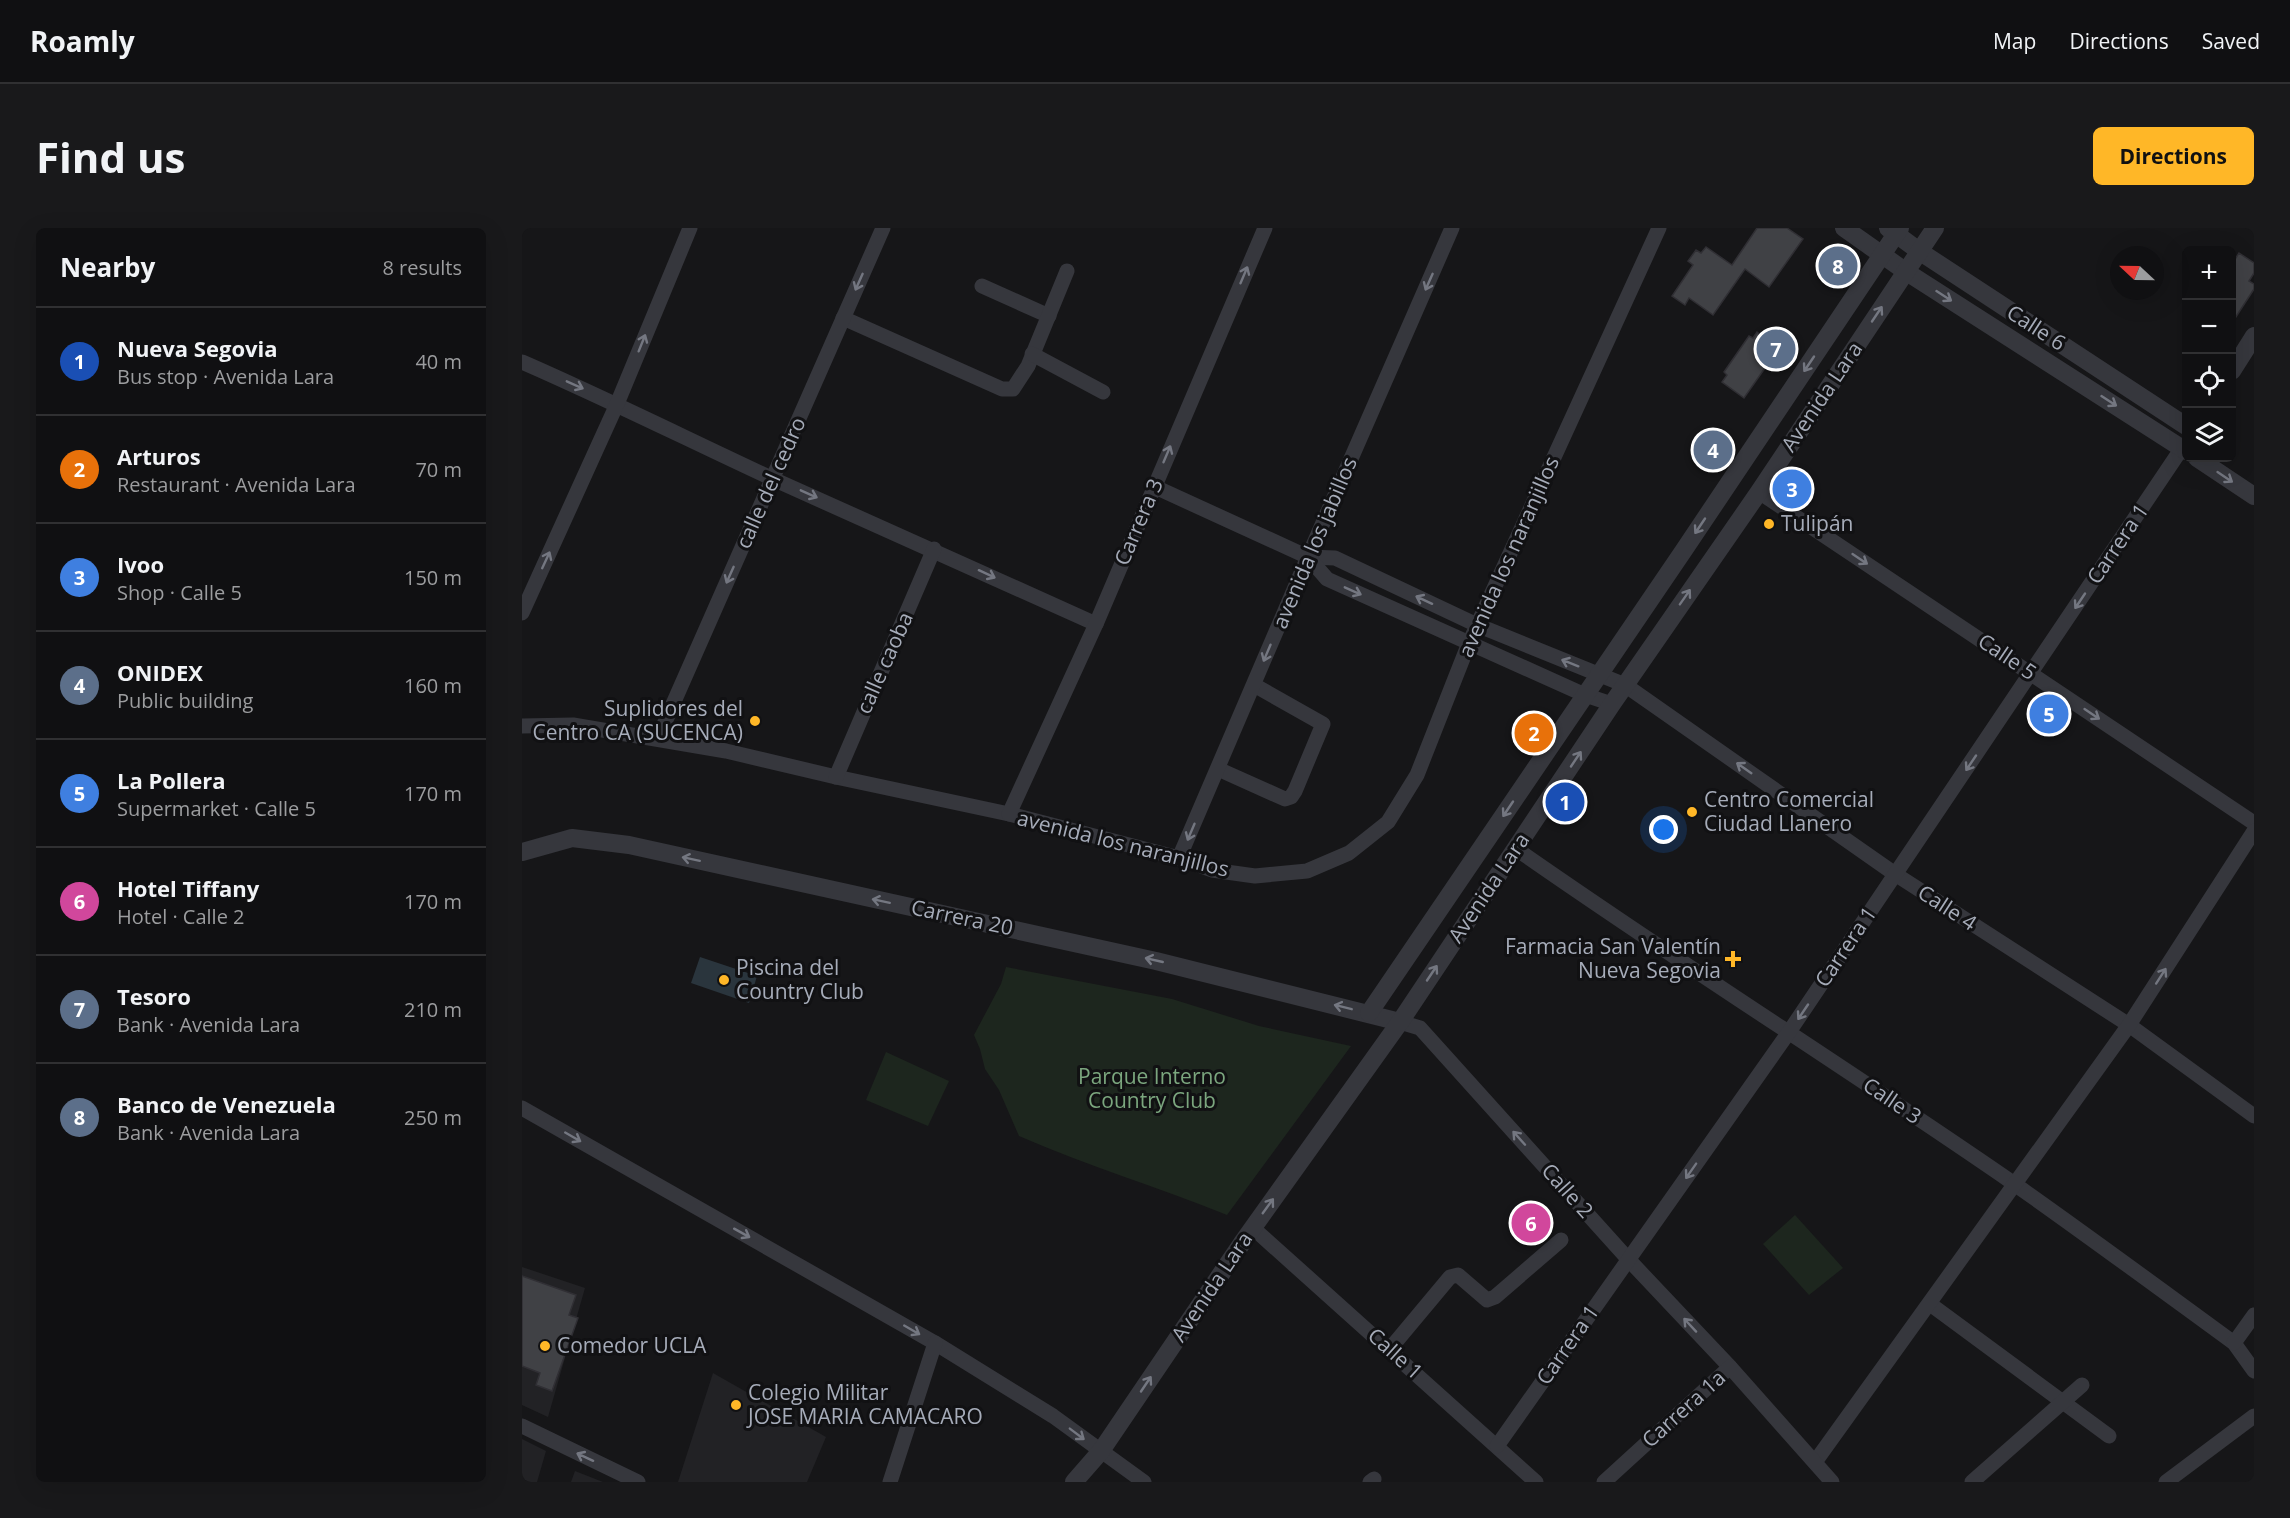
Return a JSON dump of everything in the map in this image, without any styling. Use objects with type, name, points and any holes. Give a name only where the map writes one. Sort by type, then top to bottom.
[{"type":"street","points":[[522,613],[617,404],[690,228]]},
{"type":"street","name":"calle del cedro","points":[[658,738],[883,228]]},
{"type":"street","name":"Carrera 3","points":[[1009,814],[1096,624],[1264,228]]},
{"type":"street","name":"avenida los jabillos","points":[[1179,858],[1452,228]]},
{"type":"street","name":"avenida los naranjillos","points":[[522,726],[573,725],[726,751],[1009,814],[1179,858],[1212,870],[1255,876],[1307,871],[1349,853],[1388,822],[1417,775],[1469,643],[1659,228]]},
{"type":"street","points":[[1844,228],[1905,271],[2182,445]]},
{"type":"street","name":"Avenida Lara","points":[[1074,1482],[1101,1450],[1253,1228],[1400,1022],[1612,704],[1759,492],[1935,228]]},
{"type":"street","name":"Avenida Lara","points":[[1369,1013],[1881,255],[1894,230]]},
{"type":"street","name":"Calle 6","points":[[1894,230],[1919,251],[2182,423]]},
{"type":"street","points":[[843,318],[1002,389],[1013,388],[1024,373],[1067,271]]},
{"type":"street","points":[[982,286],[1049,316]]},
{"type":"street","points":[[2236,365],[2254,336]]},
{"type":"street","points":[[1032,354],[1103,392]]},
{"type":"street","points":[[522,362],[1096,624]]},
{"type":"street","name":"Carrera 1","points":[[1497,1446],[1789,1032],[2032,673],[2182,458]]},
{"type":"street","points":[[2206,462],[2254,496]]},
{"type":"street","points":[[1154,486],[1308,557],[1327,579],[1585,695],[1612,704]]},
{"type":"street","name":"Calle 5","points":[[1759,492],[2254,823]]},
{"type":"street","name":"calle caoba","points":[[836,777],[934,549]]},
{"type":"street","name":"Calle 4","points":[[1308,557],[1335,558],[1477,625],[1625,685],[1895,874],[2129,1025],[2254,1116]]},
{"type":"street","points":[[1218,768],[1285,799],[1292,797],[1323,724],[1322,721],[1254,685]]},
{"type":"street","points":[[1815,1462],[2129,1025],[2254,831]]},
{"type":"street","name":"Carrera 20","points":[[522,852],[572,838],[629,845],[1156,961],[1400,1022]]},
{"type":"street","name":"Calle 3","points":[[1515,848],[1651,943],[1789,1032],[2014,1184],[2234,1342],[2254,1371]]},
{"type":"street","name":"Calle 2","points":[[1400,1022],[1420,1028],[1628,1259],[1730,1367]]},
{"type":"street","points":[[522,1108],[935,1343],[1053,1416],[1144,1482]]},
{"type":"street","name":"Calle 1","points":[[1253,1228],[1536,1482]]},
{"type":"street","points":[[1389,1350],[1450,1277],[1458,1275],[1487,1300],[1495,1298],[1561,1240]]},
{"type":"street","points":[[1930,1304],[2109,1436]]},
{"type":"street","points":[[2234,1342],[2254,1315]]},
{"type":"street","points":[[890,1482],[935,1343]]},
{"type":"street","name":"Carrera 1a","points":[[1604,1482],[1730,1367],[1832,1482]]},
{"type":"street","points":[[1972,1482],[2082,1385]]},
{"type":"street","points":[[2166,1482],[2254,1416]]},
{"type":"street","points":[[522,1426],[638,1482]]},
{"type":"shaded area","name":"Piscina del Country Club","points":[[700,957],[757,976],[749,1003],[691,983]]},
{"type":"shaded area","name":"Comedor UCLA","points":[[522,1267],[585,1288],[548,1417],[522,1405]]},
{"type":"shaded area","name":"Colegio Militar JOSE MARIA CAMACARO","points":[[713,1373],[826,1437],[807,1482],[678,1482]]},
{"type":"shaded area","points":[[522,1439],[546,1451],[537,1482],[522,1482]]},
{"type":"shaded area","points":[[575,1471],[603,1482],[571,1482]]},
{"type":"green space","name":"Parque Interno Country Club","points":[[1006,967],[1172,999],[1259,1026],[1351,1046],[1227,1215],[1019,1136],[999,1090],[985,1069],[974,1035],[1001,984]]},
{"type":"green space","points":[[886,1052],[949,1081],[928,1126],[866,1100]]},
{"type":"green space","points":[[1795,1215],[1843,1268],[1809,1295],[1763,1244]]},
{"type":"building","points":[[1757,228],[1787,228],[1803,239],[1769,287],[1745,269],[1713,315],[1689,298],[1685,305],[1672,296],[1693,265],[1688,261],[1696,250],[1701,253],[1706,247],[1732,265]]},
{"type":"building","points":[[2239,253],[2254,263],[2254,273],[2249,281],[2254,284],[2254,289],[2236,317],[2236,300],[2236,258]]},
{"type":"building","points":[[1757,332],[1779,348],[1744,398],[1722,382],[1727,375],[1724,372],[1749,336],[1753,338]]},
{"type":"building","name":"Comedor UCLA","points":[[522,1276],[576,1295],[569,1315],[578,1318],[552,1391],[536,1385],[540,1373],[522,1366]]},
{"type":"place","name":"Banco de Venezuela","points":[[1838,266]]},
{"type":"place","name":"Tesoro","points":[[1776,349]]},
{"type":"place","name":"ONIDEX","points":[[1713,450]]},
{"type":"place","name":"Ivoo","points":[[1792,489]]},
{"type":"place","name":"Tulipán","points":[[1769,524]]},
{"type":"place","name":"La Pollera","points":[[2049,714]]},
{"type":"place","name":"Suplidores del Centro CA (SUCENCA)","points":[[755,721]]},
{"type":"place","name":"Arturos","points":[[1534,733]]},
{"type":"place","name":"Nueva Segovia","points":[[1565,802]]},
{"type":"place","name":"Centro Comercial Ciudad Llanero","points":[[1692,812]]},
{"type":"place","name":"Farmacia San Valentín Nueva Segovia","points":[[1733,959]]},
{"type":"place","name":"Piscina del Country Club","points":[[724,980]]},
{"type":"place","name":"Hotel Tiffany","points":[[1531,1223]]},
{"type":"place","name":"Comedor UCLA","points":[[545,1346]]},
{"type":"place","name":"Colegio Militar JOSE MARIA CAMACARO","points":[[736,1405]]}]
